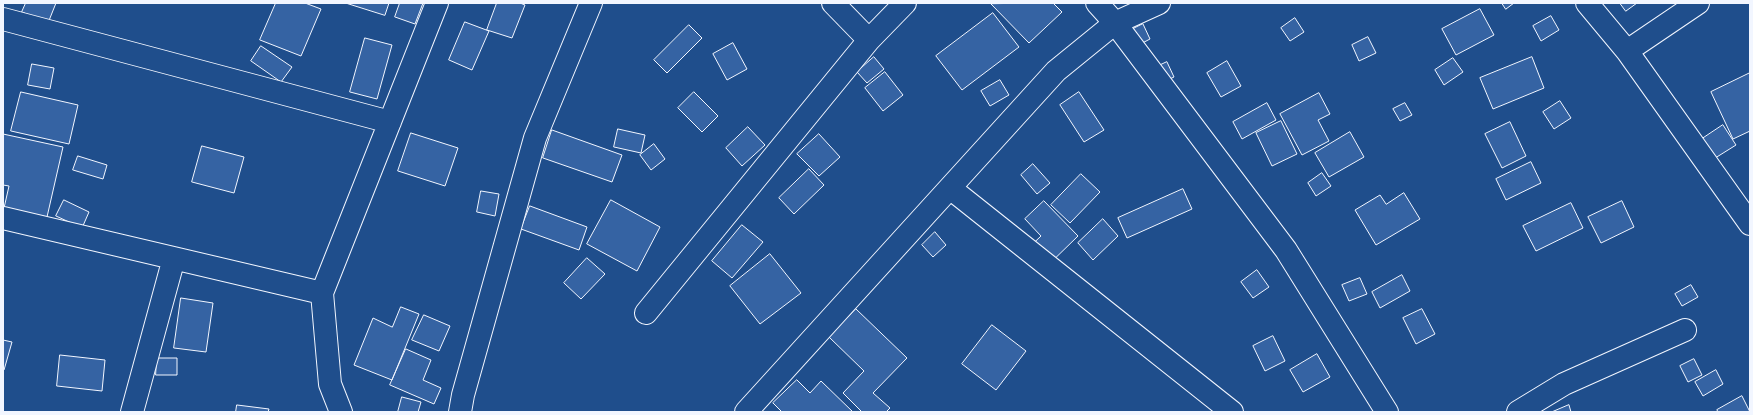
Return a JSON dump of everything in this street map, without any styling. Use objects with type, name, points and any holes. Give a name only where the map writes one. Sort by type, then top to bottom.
[{"type":"street","points":[[341,412],[330,384],[322,293],[437,3]]},
{"type":"street","points":[[460,412],[463,395],[535,138],[591,3]]},
{"type":"street","points":[[833,3],[869,40]]},
{"type":"street","points":[[646,313],[869,40],[905,3]]},
{"type":"street","points":[[1097,3],[1115,23],[1286,250],[1387,412]]},
{"type":"street","points":[[746,412],[1056,71],[1115,23],[1159,3]]},
{"type":"street","points":[[1587,3],[1628,51],[1750,224]]},
{"type":"street","points":[[1628,51],[1698,3]]},
{"type":"street","points":[[3,18],[390,122]]},
{"type":"street","points":[[950,188],[1232,412]]},
{"type":"street","points":[[3,218],[322,293]]},
{"type":"street","points":[[132,412],[174,258]]},
{"type":"street","points":[[1518,412],[1564,384],[1685,330]]},
{"type":"building","points":[[26,3],[56,3],[48,23],[22,12]]},
{"type":"building","points":[[276,3],[305,3],[321,9],[301,56],[260,40]]},
{"type":"building","points":[[346,3],[389,3],[385,15]]},
{"type":"building","points":[[400,3],[423,3],[415,24],[395,17]]},
{"type":"building","points":[[497,3],[520,3],[525,5],[512,38],[487,30]]},
{"type":"building","points":[[1053,3],[1062,12],[1029,43],[991,4]]},
{"type":"building","points":[[1502,3],[1514,3],[1506,9]]},
{"type":"building","points":[[1620,3],[1637,3],[1626,11]]},
{"type":"building","points":[[1480,9],[1494,35],[1456,55],[1442,29]]},
{"type":"building","points":[[993,13],[1019,47],[962,90],[936,56]]},
{"type":"building","points":[[1551,16],[1559,30],[1541,41],[1533,26]]},
{"type":"building","points":[[1295,18],[1304,32],[1290,41],[1281,28]]},
{"type":"building","points":[[465,22],[489,31],[472,70],[449,60]]},
{"type":"building","points":[[1143,24],[1150,39],[1133,48],[1125,33]]},
{"type":"building","points":[[689,25],[702,38],[667,73],[654,60]]},
{"type":"building","points":[[1368,37],[1376,53],[1359,61],[1352,45]]},
{"type":"building","points":[[365,38],[392,45],[377,99],[350,92]]},
{"type":"building","points":[[733,43],[747,69],[727,80],[713,54]]},
{"type":"building","points":[[261,46],[292,67],[281,82],[251,61]]},
{"type":"building","points":[[874,57],[884,69],[867,83],[857,72]]},
{"type":"building","points":[[1532,57],[1544,88],[1493,109],[1480,78]]},
{"type":"building","points":[[1453,58],[1463,72],[1444,85],[1435,70]]},
{"type":"building","points":[[1227,61],[1241,86],[1221,97],[1207,73]]},
{"type":"building","points":[[1167,62],[1174,77],[1159,84],[1152,69]]},
{"type":"building","points":[[32,64],[54,68],[50,89],[28,85]]},
{"type":"building","points":[[885,72],[903,95],[883,111],[865,88]]},
{"type":"building","points":[[1750,73],[1750,131],[1733,139],[1711,92]]},
{"type":"building","points":[[1000,80],[1009,95],[990,106],[981,91]]},
{"type":"building","points":[[21,92],[78,105],[69,144],[11,131]]},
{"type":"building","points":[[694,92],[718,116],[702,132],[678,108]]},
{"type":"building","points":[[1079,92],[1104,130],[1084,142],[1060,105]]},
{"type":"building","points":[[1319,93],[1330,114],[1318,120],[1329,141],[1302,155],[1280,114]]},
{"type":"building","points":[[1560,101],[1571,118],[1554,129],[1543,112]]},
{"type":"building","points":[[1267,103],[1276,120],[1242,139],[1233,122]]},
{"type":"building","points":[[1405,103],[1412,115],[1400,121],[1393,109]]},
{"type":"building","points":[[1281,121],[1297,154],[1272,166],[1256,133]]},
{"type":"building","points":[[1510,122],[1526,156],[1502,168],[1485,134]]},
{"type":"building","points":[[1723,125],[1736,145],[1712,160],[1699,141]]},
{"type":"building","points":[[748,127],[765,145],[742,166],[726,148]]},
{"type":"building","points":[[618,129],[645,135],[641,153],[614,147]]},
{"type":"building","points":[[552,130],[622,155],[612,182],[543,158]]},
{"type":"building","points":[[1350,132],[1364,157],[1329,177],[1315,153]]},
{"type":"building","points":[[411,133],[458,148],[445,186],[398,171]]},
{"type":"building","points":[[3,134],[63,147],[47,217],[4,208],[9,186],[3,185]]},
{"type":"building","points":[[819,134],[840,157],[819,176],[797,154]]},
{"type":"building","points":[[654,144],[665,159],[651,170],[640,155]]},
{"type":"building","points":[[202,146],[244,157],[234,193],[192,182]]},
{"type":"building","points":[[78,156],[107,165],[103,179],[73,170]]},
{"type":"building","points":[[1531,162],[1541,183],[1506,200],[1496,179]]},
{"type":"building","points":[[1033,164],[1050,183],[1037,194],[1021,175]]},
{"type":"building","points":[[809,169],[824,185],[794,214],[779,198]]},
{"type":"building","points":[[1322,173],[1331,186],[1316,196],[1308,183]]},
{"type":"building","points":[[1081,174],[1100,192],[1070,223],[1051,205]]},
{"type":"building","points":[[1183,189],[1192,209],[1127,238],[1118,218]]},
{"type":"building","points":[[481,191],[499,194],[495,216],[477,212]]},
{"type":"building","points":[[1404,193],[1420,219],[1376,245],[1355,210],[1380,195],[1386,204]]},
{"type":"building","points":[[64,200],[89,212],[82,228],[56,216]]},
{"type":"building","points":[[611,200],[660,227],[637,271],[587,244]]},
{"type":"building","points":[[1044,201],[1078,236],[1040,273],[1022,254],[1041,236],[1025,219]]},
{"type":"building","points":[[1622,201],[1634,227],[1601,243],[1588,217]]},
{"type":"building","points":[[1571,203],[1583,228],[1536,251],[1523,226]]},
{"type":"building","points":[[530,206],[587,227],[579,250],[521,229]]},
{"type":"building","points":[[1103,219],[1118,236],[1093,260],[1078,243]]},
{"type":"building","points":[[742,225],[763,242],[732,278],[712,261]]},
{"type":"building","points":[[935,232],[946,245],[933,257],[922,245]]},
{"type":"building","points":[[770,254],[801,293],[760,324],[730,286]]},
{"type":"building","points":[[587,258],[605,274],[581,299],[564,283]]},
{"type":"building","points":[[1257,270],[1269,287],[1253,298],[1241,282]]},
{"type":"building","points":[[1402,275],[1410,291],[1380,308],[1372,292]]},
{"type":"building","points":[[1360,278],[1367,294],[1349,301],[1342,285]]},
{"type":"building","points":[[1691,285],[1698,297],[1682,306],[1675,294]]},
{"type":"building","points":[[181,298],[213,303],[206,352],[174,348]]},
{"type":"building","points":[[401,307],[419,314],[392,380],[354,365],[373,318],[392,327]]},
{"type":"building","points":[[856,309],[907,358],[873,393],[890,408],[886,412],[862,412],[843,393],[864,371],[829,337]]},
{"type":"building","points":[[1422,309],[1435,334],[1416,344],[1403,318]]},
{"type":"building","points":[[424,315],[450,326],[439,351],[412,340]]},
{"type":"building","points":[[992,325],[1026,351],[996,390],[962,364]]},
{"type":"building","points":[[1273,336],[1285,361],[1265,371],[1253,346]]},
{"type":"building","points":[[3,340],[12,342],[4,370],[3,370]]},
{"type":"building","points":[[406,349],[431,360],[423,380],[441,388],[434,404],[390,385]]},
{"type":"building","points":[[1317,354],[1330,377],[1303,392],[1290,370]]},
{"type":"building","points":[[60,355],[105,360],[102,391],[57,386]]},
{"type":"building","points":[[157,358],[177,358],[177,375],[156,375]]},
{"type":"building","points":[[1694,359],[1702,375],[1688,382],[1680,366]]},
{"type":"building","points":[[1716,370],[1723,384],[1703,396],[1695,382]]},
{"type":"building","points":[[797,380],[810,393],[821,381],[853,412],[782,412],[773,403]]},
{"type":"building","points":[[1742,396],[1750,412],[1718,412],[1717,410]]},
{"type":"building","points":[[402,397],[421,402],[418,412],[398,412]]},
{"type":"building","points":[[237,405],[269,409],[268,412],[236,412]]},
{"type":"building","points":[[1569,405],[1571,412],[1552,412]]}]
